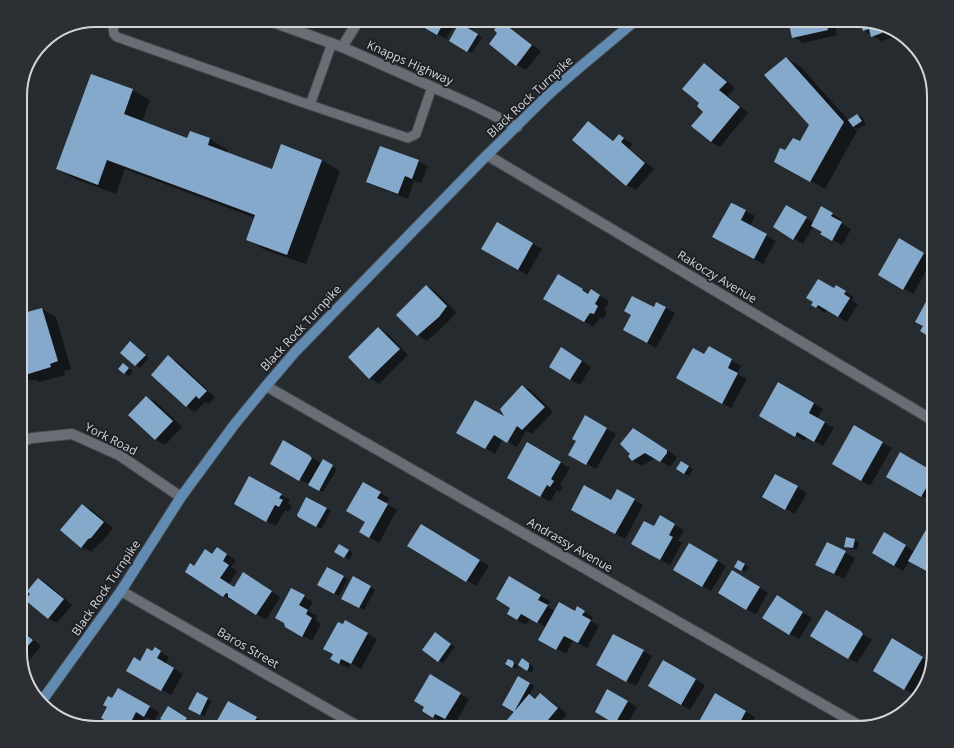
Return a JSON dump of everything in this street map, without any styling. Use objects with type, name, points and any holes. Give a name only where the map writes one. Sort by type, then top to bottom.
[{"type":"main road","name":"Black Rock Turnpike","points":[[44,697],[121,591],[181,497],[234,425],[295,352],[487,155],[517,127],[525,116],[628,27]]},
{"type":"street","name":"Knapps Highway","points":[[287,27],[337,45],[517,127]]},
{"type":"street","points":[[337,45],[353,27]]},
{"type":"street","name":"Rakoczy Avenue","points":[[487,155],[927,417]]},
{"type":"street","name":"Andrassy Avenue","points":[[266,386],[852,721]]},
{"type":"street","name":"York Road","points":[[27,440],[72,434],[119,455],[181,497]]},
{"type":"street","name":"Baros Street","points":[[121,591],[349,721]]},
{"type":"lane","points":[[113,27],[114,34],[117,37],[408,138],[416,134],[432,87]]},
{"type":"lane","points":[[310,105],[337,45]]},
{"type":"building","points":[[423,27],[441,27],[437,35]]},
{"type":"building","points":[[457,27],[466,27],[478,34],[467,52],[449,41]]},
{"type":"building","points":[[496,27],[509,27],[532,45],[516,66],[489,44],[497,33],[494,30]]},
{"type":"building","points":[[790,27],[827,27],[828,30],[792,38]]},
{"type":"building","points":[[862,27],[871,28],[882,33],[871,37],[869,29],[863,31]]},
{"type":"building","points":[[786,57],[844,122],[810,182],[774,162],[780,148],[785,150],[793,138],[800,141],[809,125],[764,75]]},
{"type":"building","points":[[704,63],[727,82],[719,90],[740,107],[711,142],[691,126],[703,112],[697,106],[699,103],[682,89]]},
{"type":"building","points":[[91,74],[133,89],[124,114],[187,138],[190,131],[210,138],[208,145],[272,169],[281,144],[322,160],[287,255],[246,240],[255,215],[107,160],[98,185],[56,169]]},
{"type":"building","points":[[857,114],[862,121],[853,127],[848,120]]},
{"type":"building","points":[[588,121],[613,141],[619,134],[624,138],[621,142],[645,163],[626,186],[572,140]]},
{"type":"building","points":[[380,146],[419,160],[412,179],[405,176],[398,194],[366,182]]},
{"type":"building","points":[[731,203],[746,210],[741,220],[767,234],[754,259],[712,237]]},
{"type":"building","points":[[786,205],[807,217],[793,240],[773,227]]},
{"type":"building","points":[[821,206],[833,213],[831,216],[842,222],[832,241],[820,234],[822,232],[811,226]]},
{"type":"building","points":[[497,222],[533,243],[518,270],[481,249]]},
{"type":"building","points":[[899,238],[924,253],[903,290],[878,275]]},
{"type":"building","points":[[558,274],[583,289],[582,290],[588,294],[591,289],[600,295],[595,304],[598,306],[594,314],[590,313],[584,322],[543,299]]},
{"type":"building","points":[[818,279],[834,288],[836,285],[846,291],[844,294],[850,298],[838,317],[818,305],[816,308],[811,305],[813,302],[806,298]]},
{"type":"building","points":[[426,285],[447,306],[439,317],[417,336],[396,315]]},
{"type":"building","points":[[632,296],[654,307],[656,302],[666,307],[647,343],[623,330],[631,315],[624,311]]},
{"type":"building","points":[[927,300],[927,335],[920,331],[923,326],[915,322]]},
{"type":"building","points":[[42,308],[58,361],[50,364],[51,367],[27,374],[27,312]]},
{"type":"building","points":[[378,327],[400,349],[369,379],[348,357]]},
{"type":"building","points":[[130,341],[146,355],[135,366],[120,353]]},
{"type":"building","points":[[709,346],[732,359],[728,368],[738,373],[722,404],[676,378],[693,348],[704,354]]},
{"type":"building","points":[[561,347],[582,361],[570,380],[549,367]]},
{"type":"building","points":[[168,355],[207,391],[199,399],[196,396],[186,407],[151,375]]},
{"type":"building","points":[[123,363],[129,368],[124,374],[118,369]]},
{"type":"building","points":[[778,382],[814,403],[809,413],[825,422],[814,442],[797,432],[795,437],[759,416]]},
{"type":"building","points":[[522,385],[545,407],[522,430],[517,426],[507,443],[494,435],[485,449],[456,433],[475,400],[504,416],[500,409]]},
{"type":"building","points":[[146,396],[173,421],[155,440],[128,415]]},
{"type":"building","points":[[585,415],[607,428],[586,465],[568,455],[576,441],[572,439]]},
{"type":"building","points":[[854,425],[883,442],[861,481],[832,464]]},
{"type":"building","points":[[633,428],[667,450],[667,453],[660,462],[645,453],[632,461],[628,456],[630,454],[620,444]]},
{"type":"building","points":[[283,440],[312,458],[299,481],[270,464]]},
{"type":"building","points":[[527,442],[561,462],[551,479],[554,481],[550,487],[547,485],[540,497],[507,478]]},
{"type":"building","points":[[900,452],[927,468],[927,486],[921,497],[886,477]]},
{"type":"building","points":[[323,459],[333,465],[319,491],[308,485]]},
{"type":"building","points":[[681,461],[689,466],[684,474],[676,469]]},
{"type":"building","points":[[775,474],[798,486],[785,510],[762,497]]},
{"type":"building","points":[[249,476],[282,494],[279,498],[283,500],[279,507],[275,505],[266,522],[234,504]]},
{"type":"building","points":[[363,482],[381,492],[377,498],[388,504],[369,538],[359,532],[365,522],[346,511]]},
{"type":"building","points":[[584,485],[611,500],[617,489],[635,499],[615,534],[571,510]]},
{"type":"building","points":[[306,497],[327,508],[316,527],[297,515]]},
{"type":"building","points":[[82,504],[104,522],[81,548],[60,530]]},
{"type":"building","points":[[660,515],[675,524],[669,535],[673,537],[660,560],[631,544],[644,521],[654,526]]},
{"type":"building","points":[[421,524],[480,560],[466,582],[407,546]]},
{"type":"building","points":[[927,528],[927,571],[908,561]]},
{"type":"building","points":[[884,532],[906,545],[894,566],[872,553]]},
{"type":"building","points":[[846,537],[855,539],[853,548],[844,547]]},
{"type":"building","points":[[827,542],[846,551],[834,574],[815,565]]},
{"type":"building","points":[[689,543],[718,560],[702,587],[673,570]]},
{"type":"building","points":[[339,544],[349,550],[344,558],[334,552]]},
{"type":"building","points":[[217,547],[227,554],[223,561],[229,565],[220,578],[234,587],[243,572],[272,591],[256,615],[228,597],[228,594],[226,593],[223,597],[185,572],[190,563],[194,566],[205,549],[212,554]]},
{"type":"building","points":[[738,560],[745,564],[741,571],[734,567]]},
{"type":"building","points":[[327,567],[344,576],[334,594],[317,585]]},
{"type":"building","points":[[732,570],[760,587],[746,610],[718,593]]},
{"type":"building","points":[[353,576],[371,586],[359,608],[341,599]]},
{"type":"building","points":[[509,576],[541,595],[538,600],[548,605],[537,623],[521,614],[517,620],[507,614],[510,608],[496,599]]},
{"type":"building","points":[[38,578],[64,599],[48,619],[27,602],[27,598],[30,594],[27,591]]},
{"type":"building","points":[[291,588],[305,595],[299,605],[308,610],[306,614],[312,618],[302,637],[285,627],[284,623],[275,618]]},
{"type":"building","points":[[777,595],[803,612],[789,635],[762,618]]},
{"type":"building","points":[[559,602],[575,611],[577,606],[585,611],[582,615],[591,620],[578,643],[564,636],[556,650],[538,640]]},
{"type":"building","points":[[826,610],[861,631],[863,634],[848,659],[810,636]]},
{"type":"building","points":[[345,620],[368,633],[351,664],[341,659],[339,664],[330,659],[333,654],[323,649],[338,622],[343,624]]},
{"type":"building","points":[[435,632],[451,644],[438,662],[422,650]]},
{"type":"building","points":[[613,634],[644,650],[626,682],[596,665]]},
{"type":"building","points":[[27,635],[33,640],[27,647]]},
{"type":"building","points":[[892,638],[923,657],[904,690],[873,671]]},
{"type":"building","points":[[155,647],[161,651],[157,658],[174,668],[161,691],[126,671],[134,657],[140,661],[147,648],[152,651]]},
{"type":"building","points":[[522,658],[529,663],[527,671],[518,665]]},
{"type":"building","points":[[508,659],[513,661],[514,664],[512,668],[505,664]]},
{"type":"building","points":[[663,660],[696,679],[681,705],[648,686]]},
{"type":"building","points":[[430,674],[461,693],[445,719],[435,714],[433,718],[422,711],[424,707],[414,701]]},
{"type":"building","points":[[518,676],[530,683],[514,712],[502,705]]},
{"type":"building","points":[[118,688],[150,706],[144,717],[136,712],[132,721],[106,721],[101,718],[107,707],[103,705],[108,696],[112,698]]},
{"type":"building","points":[[607,689],[628,701],[617,721],[610,721],[595,712]]},
{"type":"building","points":[[197,692],[208,698],[200,715],[188,709]]},
{"type":"building","points":[[540,693],[558,708],[548,720],[549,721],[506,721],[529,694],[535,699]]},
{"type":"building","points":[[715,693],[746,711],[741,721],[699,721]]},
{"type":"building","points":[[228,701],[257,717],[255,721],[217,721]]},
{"type":"building","points":[[168,706],[187,718],[185,721],[163,721],[160,719]]}]
